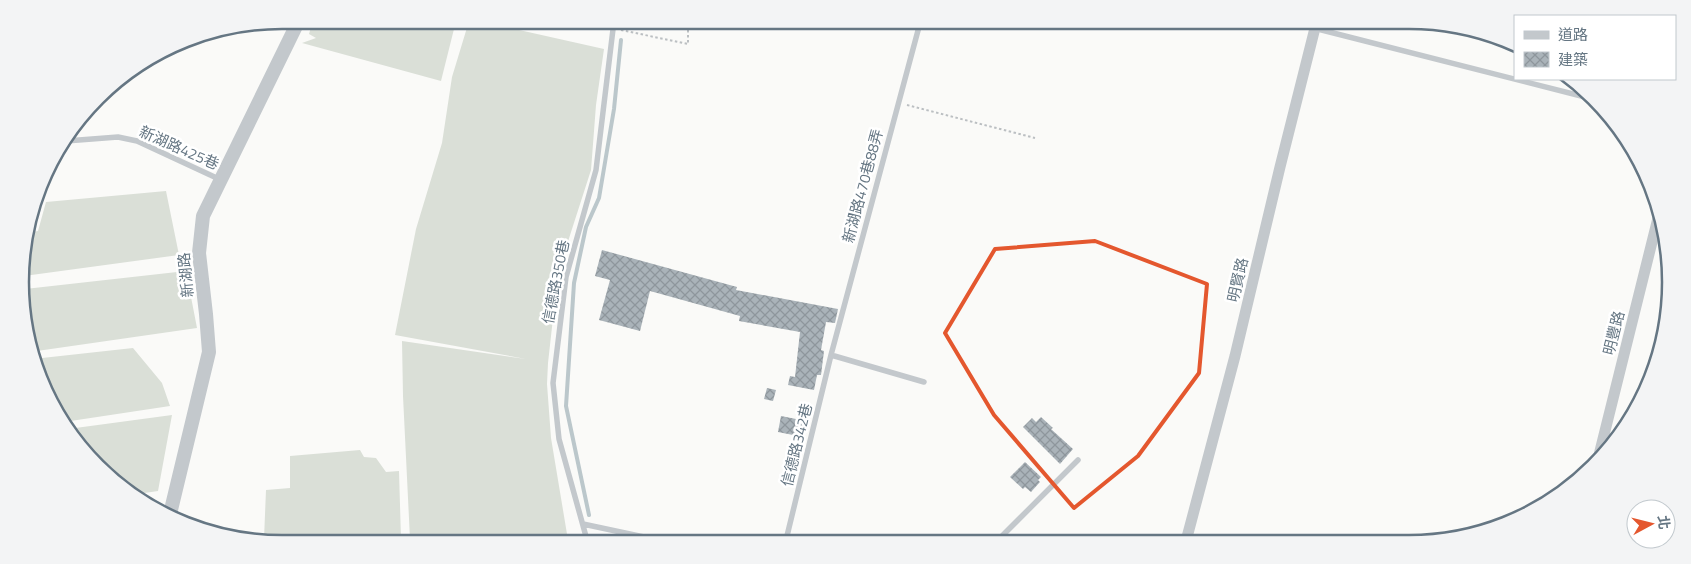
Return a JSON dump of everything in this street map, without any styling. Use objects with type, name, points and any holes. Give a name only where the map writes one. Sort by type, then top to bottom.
[{"type":"street","name":"新湖路","points":[[171,510],[209,352],[198,252],[203,216],[295,29]]},
{"type":"street","name":"明賢路","points":[[1188,535],[1235,356],[1315,29]]},
{"type":"street","name":"明豐路","points":[[1601,447],[1656,227]]},
{"type":"lane","name":"信德路350巷","points":[[585,535],[559,439],[553,382],[566,277],[596,170],[612,29]]},
{"type":"lane","name":"新湖路470巷88弄","points":[[831,355],[918,29]]},
{"type":"lane","points":[[1324,29],[1514,78]]},
{"type":"lane","points":[[1520,80],[1580,96]]},
{"type":"lane","name":"新湖路425巷","points":[[71,141],[118,137],[137,141],[221,180]]},
{"type":"lane","points":[[831,355],[924,382]]},
{"type":"lane","name":"信德路342巷","points":[[787,535],[831,355]]},
{"type":"lane","points":[[1003,535],[1078,460]]},
{"type":"lane","points":[[583,524],[635,535]]},
{"type":"path","points":[[612,29],[688,44],[688,29]]},
{"type":"path","points":[[898,102],[1035,138]]},
{"type":"highlighted area","points":[[1095,241],[1207,284],[1199,373],[1138,456],[1074,508],[994,415],[945,333],[995,249]]},
{"type":"shaded area","points":[[310,29],[454,29],[441,81],[302,43],[316,38],[309,34]]},
{"type":"shaded area","points":[[467,29],[515,29],[604,49],[596,105],[591,170],[563,257],[554,309],[548,363],[547,384],[551,438],[567,535],[410,535],[402,341],[526,359],[395,335],[416,229],[442,143],[452,77]]},
{"type":"shaded area","points":[[166,191],[179,255],[29,275],[34,232],[38,231],[46,202]]},
{"type":"shaded area","points":[[186,271],[197,328],[38,351],[31,315],[29,289]]},
{"type":"shaded area","points":[[133,348],[162,383],[170,406],[70,421],[55,394],[40,358]]},
{"type":"shaded area","points":[[172,415],[158,491],[141,493],[103,461],[75,428]]},
{"type":"shaded area","points":[[360,450],[364,457],[376,458],[386,472],[399,471],[401,535],[264,535],[266,490],[290,488],[290,456]]},
{"type":"building","points":[[602,250],[737,287],[736,290],[838,309],[835,323],[826,322],[821,350],[824,351],[821,375],[817,375],[814,390],[788,385],[790,376],[795,377],[800,332],[739,321],[740,316],[650,291],[640,331],[599,320],[610,280],[595,276]]},
{"type":"building","points":[[767,388],[776,390],[773,401],[764,399]]},
{"type":"building","points":[[781,416],[806,421],[803,437],[778,432]]},
{"type":"building","points":[[1041,417],[1073,449],[1060,464],[1023,427],[1032,418],[1036,422]]},
{"type":"building","points":[[1025,462],[1041,477],[1038,480],[1040,482],[1031,492],[1025,487],[1023,489],[1010,477]]},
{"type":"waterway","points":[[589,515],[566,406],[574,283],[586,227],[599,198],[614,109],[621,40]]}]
